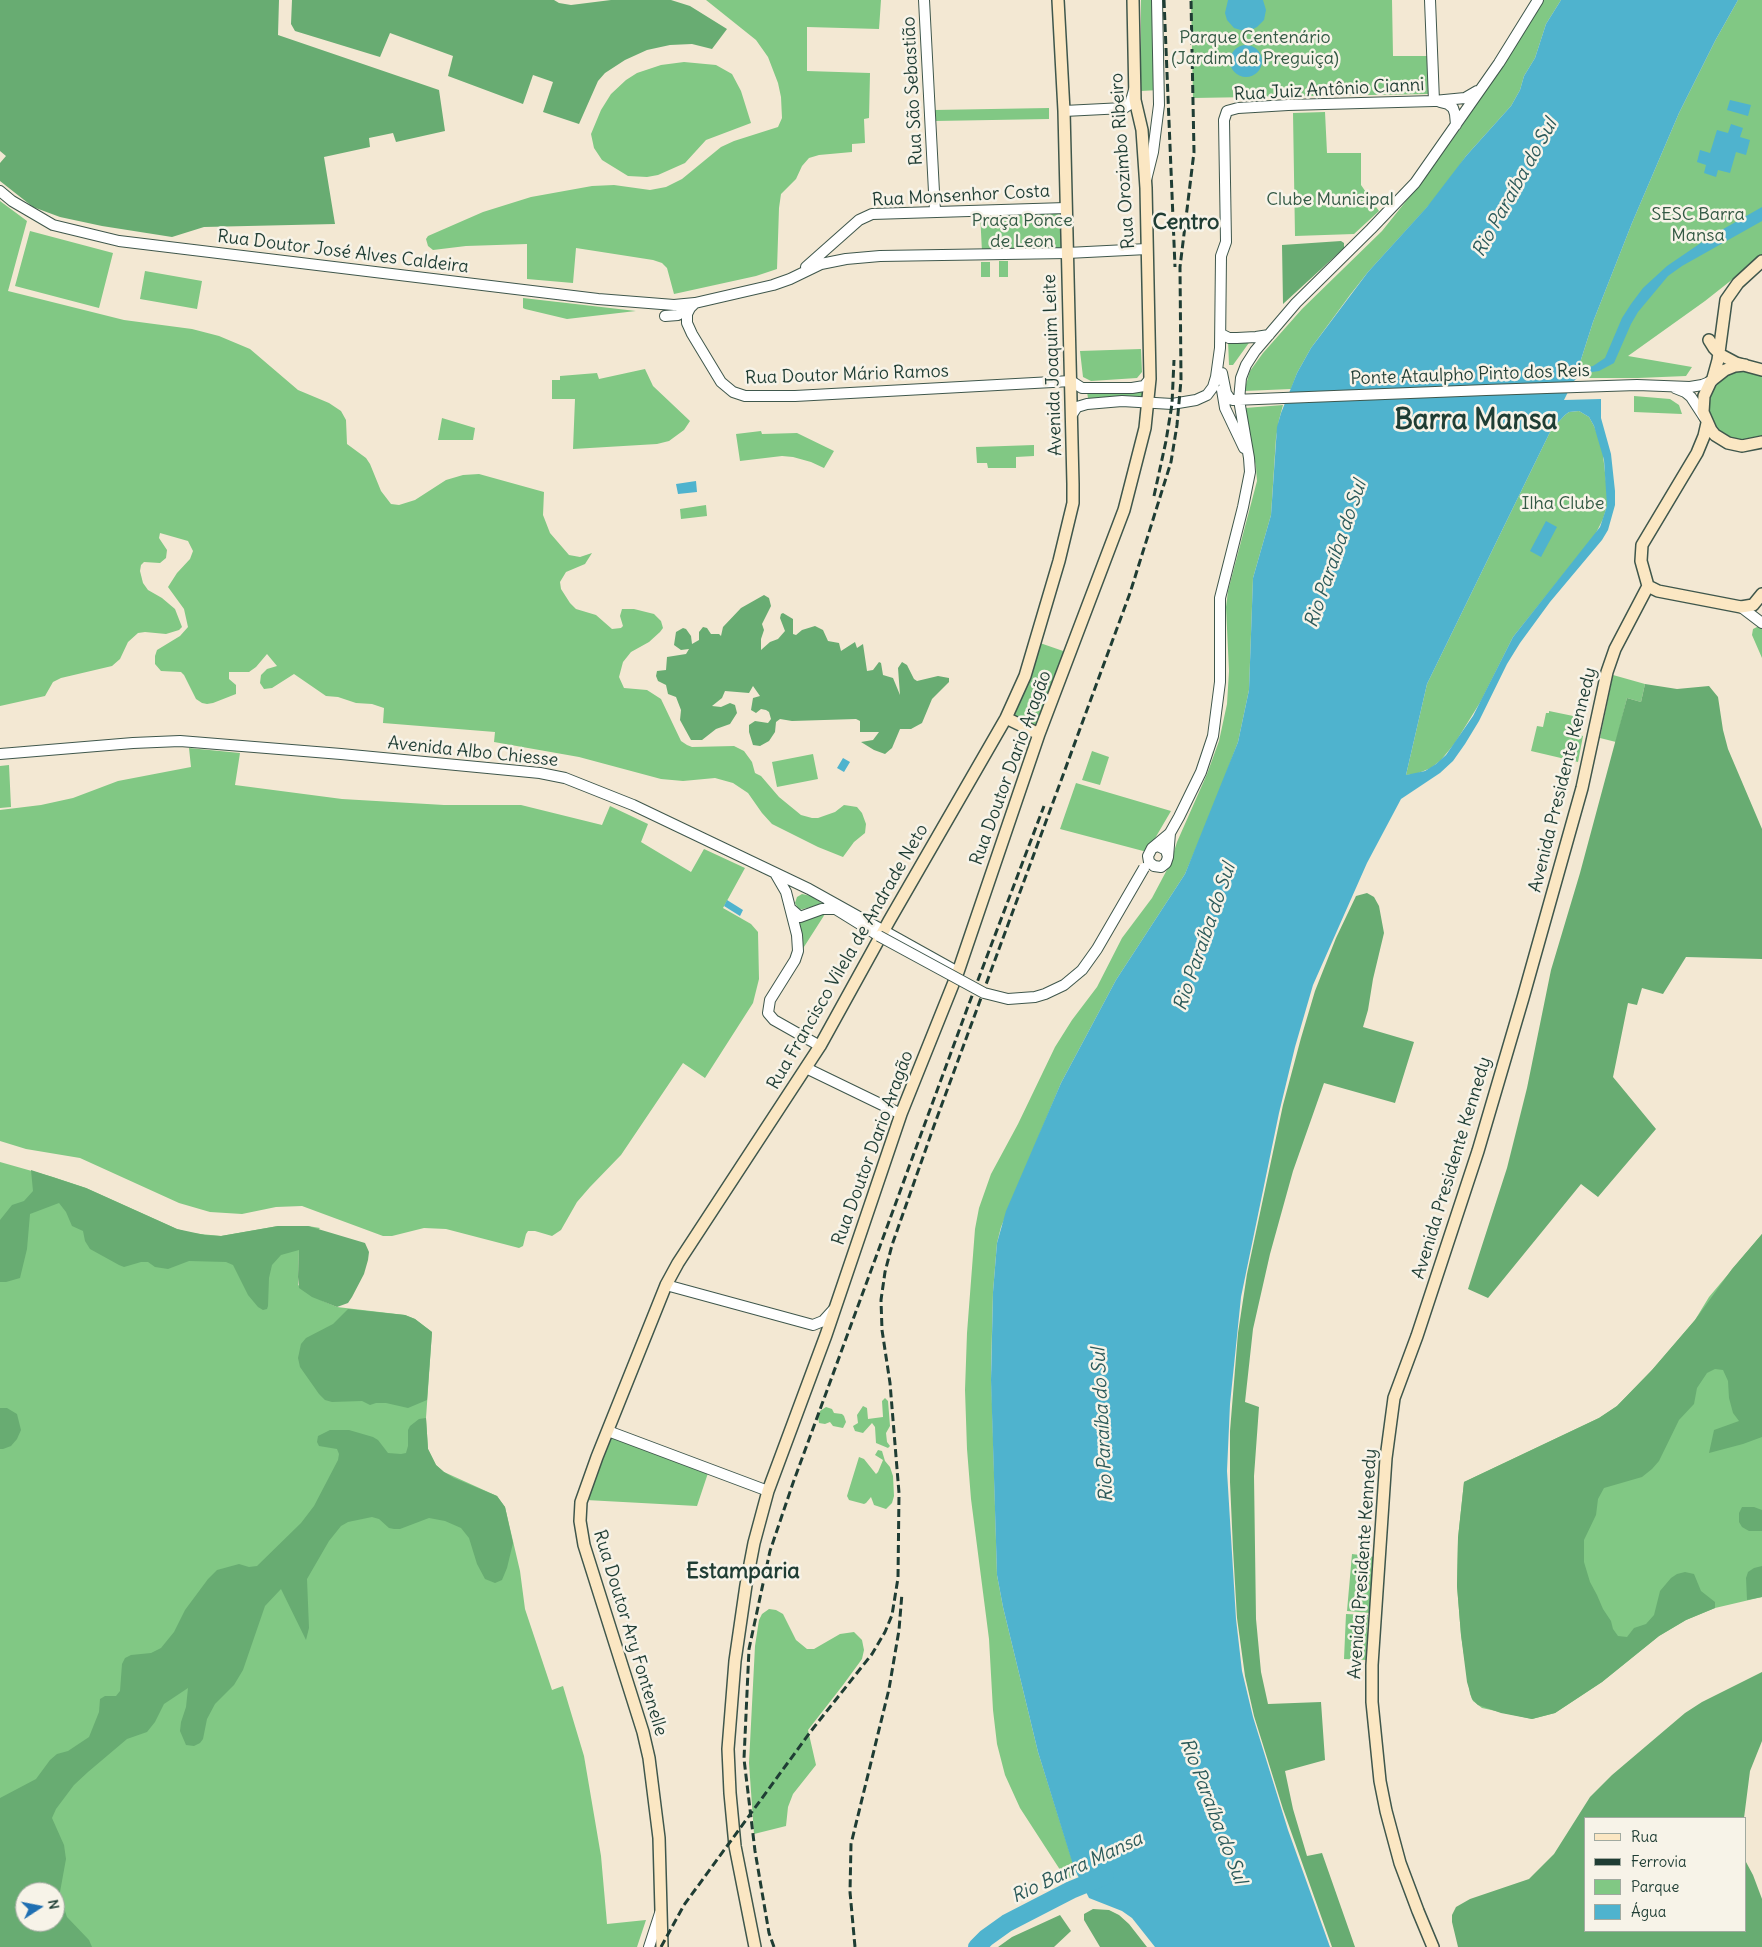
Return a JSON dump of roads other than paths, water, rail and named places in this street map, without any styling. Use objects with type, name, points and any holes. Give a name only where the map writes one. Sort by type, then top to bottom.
[{"type":"main road","name":"Avenida Joaquim Leite","points":[[1006,718],[1025,676],[1057,570],[1069,520],[1074,484],[1064,111],[1058,0]]},
{"type":"main road","name":"Rua Orozimbo Ribeiro","points":[[1134,0],[1134,89],[1142,130],[1146,180],[1150,379]]},
{"type":"main road","points":[[1762,261],[1738,283],[1726,300],[1717,366],[1704,396],[1703,404],[1706,422],[1704,436],[1697,453],[1642,545],[1641,561],[1648,586],[1658,591],[1741,607],[1753,605],[1762,594]]},
{"type":"main road","points":[[1709,340],[1719,354],[1730,360],[1762,370]]},
{"type":"main road","points":[[1712,381],[1724,370],[1745,365]]},
{"type":"main road","name":"Rua Doutor Dario Aragão","points":[[754,1947],[734,1838],[729,1777],[728,1726],[734,1661],[754,1543],[768,1491],[836,1305],[901,1114],[958,972],[1039,734],[1124,510],[1145,428],[1150,379]]},
{"type":"main road","points":[[1706,422],[1716,435],[1728,443],[1742,446],[1762,442]]},
{"type":"main road","name":"Avenida Presidente Kennedy","points":[[1433,1947],[1400,1863],[1386,1811],[1380,1781],[1372,1702],[1372,1665],[1386,1458],[1394,1398],[1417,1336],[1478,1151],[1523,998],[1582,788],[1607,672],[1615,649],[1648,586]]},
{"type":"main road","points":[[1006,718],[1039,734]]},
{"type":"main road","name":"Rua Francisco Vilela de Andrade Neto","points":[[666,1285],[678,1263],[820,1046],[1006,718]]},
{"type":"main road","name":"Rua Doutor Ary Fontenelle","points":[[662,1947],[659,1838],[644,1732],[588,1561],[580,1530],[581,1502],[666,1285]]},
{"type":"street","name":"Rua São Sebastião","points":[[924,0],[935,211]]},
{"type":"street","points":[[1146,180],[1152,157],[1159,105],[1158,0]]},
{"type":"street","points":[[1430,0],[1434,101]]},
{"type":"street","points":[[1146,865],[1159,867],[1166,863],[1170,833],[1201,772],[1213,736],[1220,682],[1220,598],[1248,483],[1249,458],[1241,378],[1246,365],[1269,335],[1316,282],[1400,199],[1424,170],[1499,63],[1538,0]]},
{"type":"street","points":[[1064,111],[1124,108],[1130,104],[1134,89]]},
{"type":"street","name":"Rua Juiz Antônio Cianni","points":[[1221,334],[1222,256],[1226,242],[1224,120],[1226,112],[1234,108],[1263,106],[1434,101],[1465,98],[1478,91]]},
{"type":"street","name":"Rua Juiz Antônio Cianni","points":[[1434,101],[1444,102],[1450,106],[1455,114],[1456,125]]},
{"type":"street","name":"Rua Doutor José Alves Caldeira","points":[[0,191],[12,201],[53,225],[119,241],[598,299],[658,304],[693,304]]},
{"type":"street","name":"Rua Monsenhor Costa","points":[[790,279],[810,264],[850,227],[868,215],[878,212],[1066,208]]},
{"type":"street","points":[[665,316],[680,314],[693,304],[790,279],[821,264],[856,258],[1067,253],[1147,249]]},
{"type":"street","points":[[658,304],[675,308],[680,314]]},
{"type":"street","points":[[687,323],[687,314],[693,304]]},
{"type":"street","name":"Rua Doutor Mário Ramos","points":[[680,314],[720,382],[733,392],[745,396],[795,396],[1071,381]]},
{"type":"street","points":[[1073,414],[1077,407],[1087,404],[1119,401],[1172,404],[1196,400],[1207,395],[1213,387],[1221,334],[1229,338],[1269,335]]},
{"type":"street","points":[[1220,348],[1225,408],[1249,458]]},
{"type":"street","points":[[1222,372],[1224,390],[1228,397],[1233,400],[1244,400]]},
{"type":"street","points":[[1071,381],[1082,388],[1132,388],[1144,386],[1150,379]]},
{"type":"street","name":"Ponte Ataulpho Pinto dos Reis","points":[[1244,400],[1277,397],[1637,385],[1699,386],[1712,381]]},
{"type":"street","points":[[1664,386],[1679,389],[1691,397],[1700,408],[1706,422]]},
{"type":"street","points":[[1741,607],[1762,623]]},
{"type":"street","name":"Avenida Albo Chiesse","points":[[0,754],[180,741],[332,753],[565,778],[592,788],[775,872],[885,930],[958,972]]},
{"type":"street","points":[[833,909],[822,909],[800,917],[795,914],[790,906],[791,894],[794,890],[801,888],[809,889],[833,909],[978,991],[998,998],[1019,1000],[1054,990],[1068,982],[1082,970],[1097,949],[1146,865],[1148,854],[1152,848],[1170,833]]},
{"type":"street","points":[[1152,848],[1157,846],[1163,848],[1167,851],[1168,857]]},
{"type":"street","points":[[775,872],[784,887],[790,906],[797,935],[798,951],[795,960],[770,1000],[768,1013],[774,1020],[820,1046]]},
{"type":"street","points":[[806,1068],[901,1114]]},
{"type":"street","points":[[666,1285],[813,1325],[823,1321],[836,1305]]},
{"type":"street","points":[[608,1431],[768,1491]]},
{"type":"street","points":[[649,1947],[662,1908]]},
{"type":"water","points":[[1228,0],[1263,0],[1266,10],[1264,20],[1251,30],[1244,31],[1234,28],[1227,20],[1225,13]]},
{"type":"water","name":"Rio Paraíba do Sul","points":[[1561,0],[1738,0],[1679,113],[1632,223],[1593,322],[1578,369],[1593,366],[1605,358],[1622,318],[1631,304],[1643,288],[1667,266],[1711,236],[1762,207],[1762,221],[1682,266],[1668,276],[1638,312],[1614,363],[1599,371],[1578,374],[1573,382],[1564,400],[1601,399],[1601,418],[1611,454],[1615,491],[1615,505],[1608,530],[1602,540],[1550,602],[1520,643],[1507,664],[1479,721],[1453,761],[1440,773],[1401,799],[1367,863],[1313,985],[1279,1113],[1241,1297],[1230,1404],[1227,1471],[1236,1619],[1242,1671],[1253,1717],[1288,1830],[1330,1947],[1155,1947],[1132,1918],[1122,1911],[1089,1898],[1074,1868],[1038,1752],[1003,1607],[997,1575],[991,1380],[993,1292],[997,1243],[1006,1211],[1061,1083],[1116,980],[1185,874],[1238,742],[1249,690],[1253,578],[1271,515],[1277,427],[1297,373],[1311,348],[1368,272],[1427,207],[1466,156],[1511,106],[1520,90],[1524,76],[1535,58],[1546,24]],"holes":[[[1579,411],[1589,417],[1594,426],[1604,460],[1607,506],[1600,527],[1513,637],[1473,716],[1446,755],[1425,771],[1406,775],[1427,684],[1551,430],[1569,412]]]},
{"type":"water","points":[[1246,45],[1252,46],[1257,50],[1261,55],[1261,67],[1257,72],[1252,76],[1246,77],[1240,76],[1235,72],[1231,67],[1230,61],[1231,55],[1235,50],[1240,46]]},
{"type":"water","points":[[1730,100],[1751,105],[1748,116],[1727,110]]},
{"type":"water","points":[[1731,124],[1743,128],[1740,137],[1750,140],[1746,155],[1736,152],[1730,173],[1718,170],[1716,177],[1704,173],[1706,165],[1697,162],[1700,150],[1710,153],[1717,130],[1728,133]]},
{"type":"water","points":[[696,481],[697,492],[678,494],[676,484]]},
{"type":"water","points":[[1546,521],[1557,527],[1541,557],[1530,551]]},
{"type":"water","points":[[843,758],[850,762],[844,772],[837,768]]},
{"type":"water","points":[[727,900],[743,910],[740,916],[724,906]]},
{"type":"waterway","name":"Rio Barra Mansa","points":[[977,1947],[1007,1923],[1071,1890],[1105,1876]]},
{"type":"railway","points":[[1164,0],[1175,267]]},
{"type":"railway","points":[[661,1947],[684,1905],[811,1731],[872,1654],[885,1632],[892,1615],[898,1578],[899,1493],[890,1383],[882,1330],[881,1300],[885,1272],[892,1245],[935,1123],[1130,593],[1171,462],[1181,380],[1180,267],[1194,152],[1191,0]]},
{"type":"railway","points":[[1154,496],[1172,404],[1174,360]]},
{"type":"railway","points":[[774,1947],[769,1933],[755,1851],[744,1759],[749,1649],[770,1551],[793,1483],[967,1009],[1044,806]]},
{"type":"railway","points":[[855,1947],[850,1892],[851,1844],[889,1689],[899,1630],[902,1593]]},
{"type":"district","name":"Centro","points":[[1186,223]]},
{"type":"district","name":"Barra Mansa","points":[[1476,421]]},
{"type":"district","name":"Estamparia","points":[[743,1572]]},
{"type":"park label","name":"Parque Centenário (Jardim da Preguiça)","points":[[1255,48]]},
{"type":"park label","name":"Clube Municipal","points":[[1330,200]]},
{"type":"park label","name":"SESC Barra Mansa","points":[[1698,225]]},
{"type":"park label","name":"Praça Ponce de Leon","points":[[1022,231]]},
{"type":"park label","name":"Ilha Clube","points":[[1563,504]]}]
